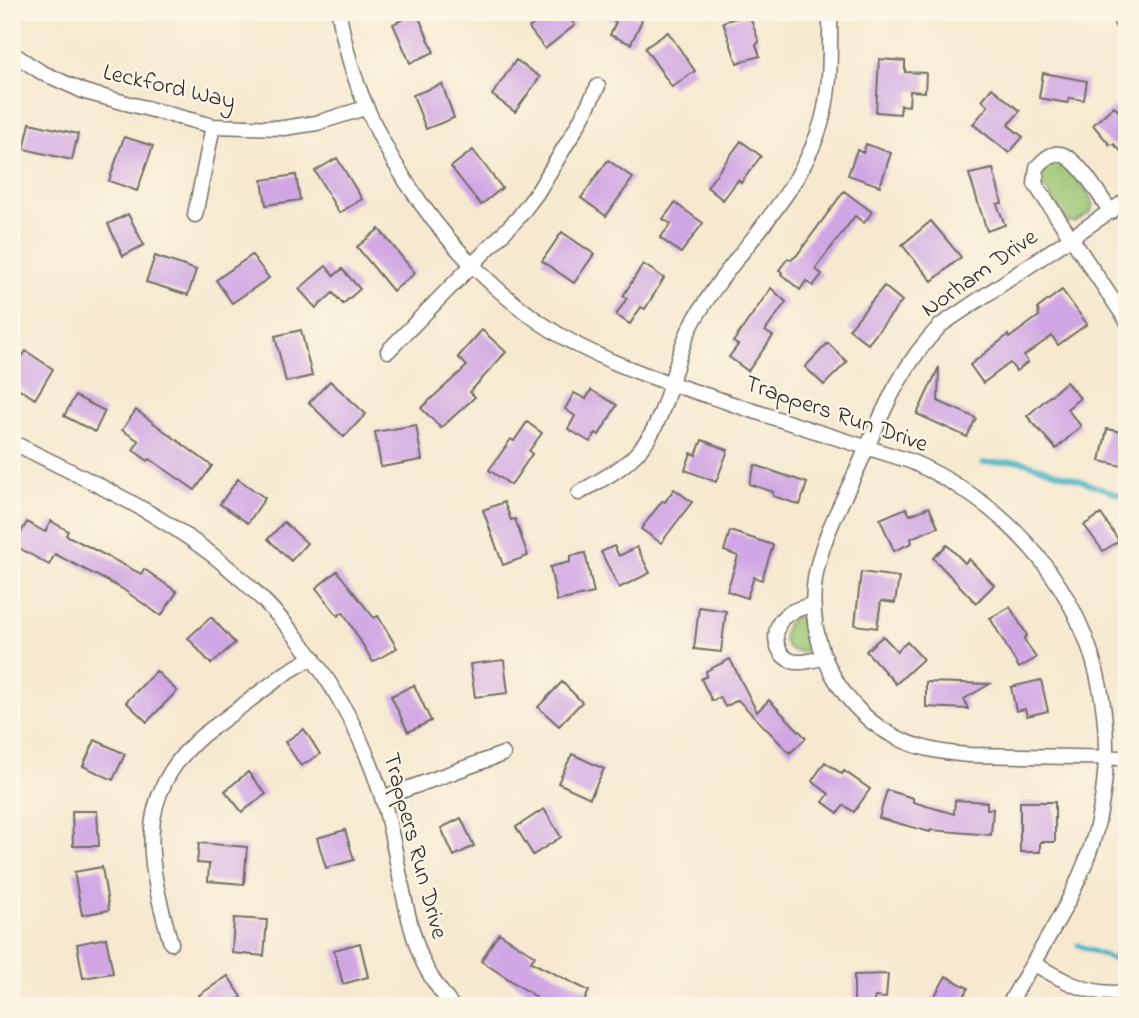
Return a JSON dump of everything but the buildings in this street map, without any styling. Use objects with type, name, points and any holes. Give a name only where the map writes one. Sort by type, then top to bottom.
[{"type":"street","name":"Trappers Run Drive","points":[[339,12],[341,31],[365,108],[386,150],[409,189],[440,228],[500,291],[530,315],[566,338],[629,369],[910,461],[968,492],[1009,523],[1049,569],[1066,594],[1084,631],[1102,694],[1106,757],[1100,810],[1089,853],[1073,888],[1008,1006]]},
{"type":"street","points":[[579,493],[612,473],[637,453],[651,434],[688,330],[794,182],[811,151],[819,132],[826,98],[830,12]]},
{"type":"street","points":[[1117,12],[1127,34]]},
{"type":"street","name":"Leckford Way","points":[[12,53],[41,72],[85,92],[213,127],[284,128],[317,123],[365,108]]},
{"type":"street","points":[[388,351],[518,218],[537,193],[598,86]]},
{"type":"street","points":[[195,215],[213,127]]},
{"type":"street","points":[[1111,212],[1072,159],[1060,154],[1048,157],[1037,167],[1035,184],[1127,321]]},
{"type":"street","name":"Norham Drive","points":[[1127,201],[942,325],[926,340],[898,380],[823,548],[815,577],[813,604],[825,657],[841,691],[883,729],[921,747],[944,752],[999,757],[1127,758]]},
{"type":"street","name":"Trappers Run Drive","points":[[12,442],[156,516],[209,552],[242,578],[268,604],[313,657],[346,710],[365,750],[382,798],[421,959],[452,1006]]},
{"type":"street","points":[[813,604],[794,611],[781,620],[776,641],[783,654],[793,662],[825,657]]},
{"type":"street","points":[[171,943],[156,888],[150,838],[161,791],[171,770],[190,746],[203,735],[286,673],[313,657]]},
{"type":"street","points":[[382,798],[503,754]]},
{"type":"street","points":[[1032,963],[1082,989],[1099,993],[1127,992]]},
{"type":"green space","points":[[1058,161],[1069,166],[1093,202],[1091,212],[1075,222],[1068,222],[1042,184],[1044,168]]},
{"type":"green space","points":[[793,617],[801,620],[806,627],[809,645],[805,651],[791,650],[784,641],[785,628]]},
{"type":"waterway","points":[[983,463],[1020,461],[1127,498]]},
{"type":"waterway","points":[[1078,945],[1112,959],[1127,956]]}]
